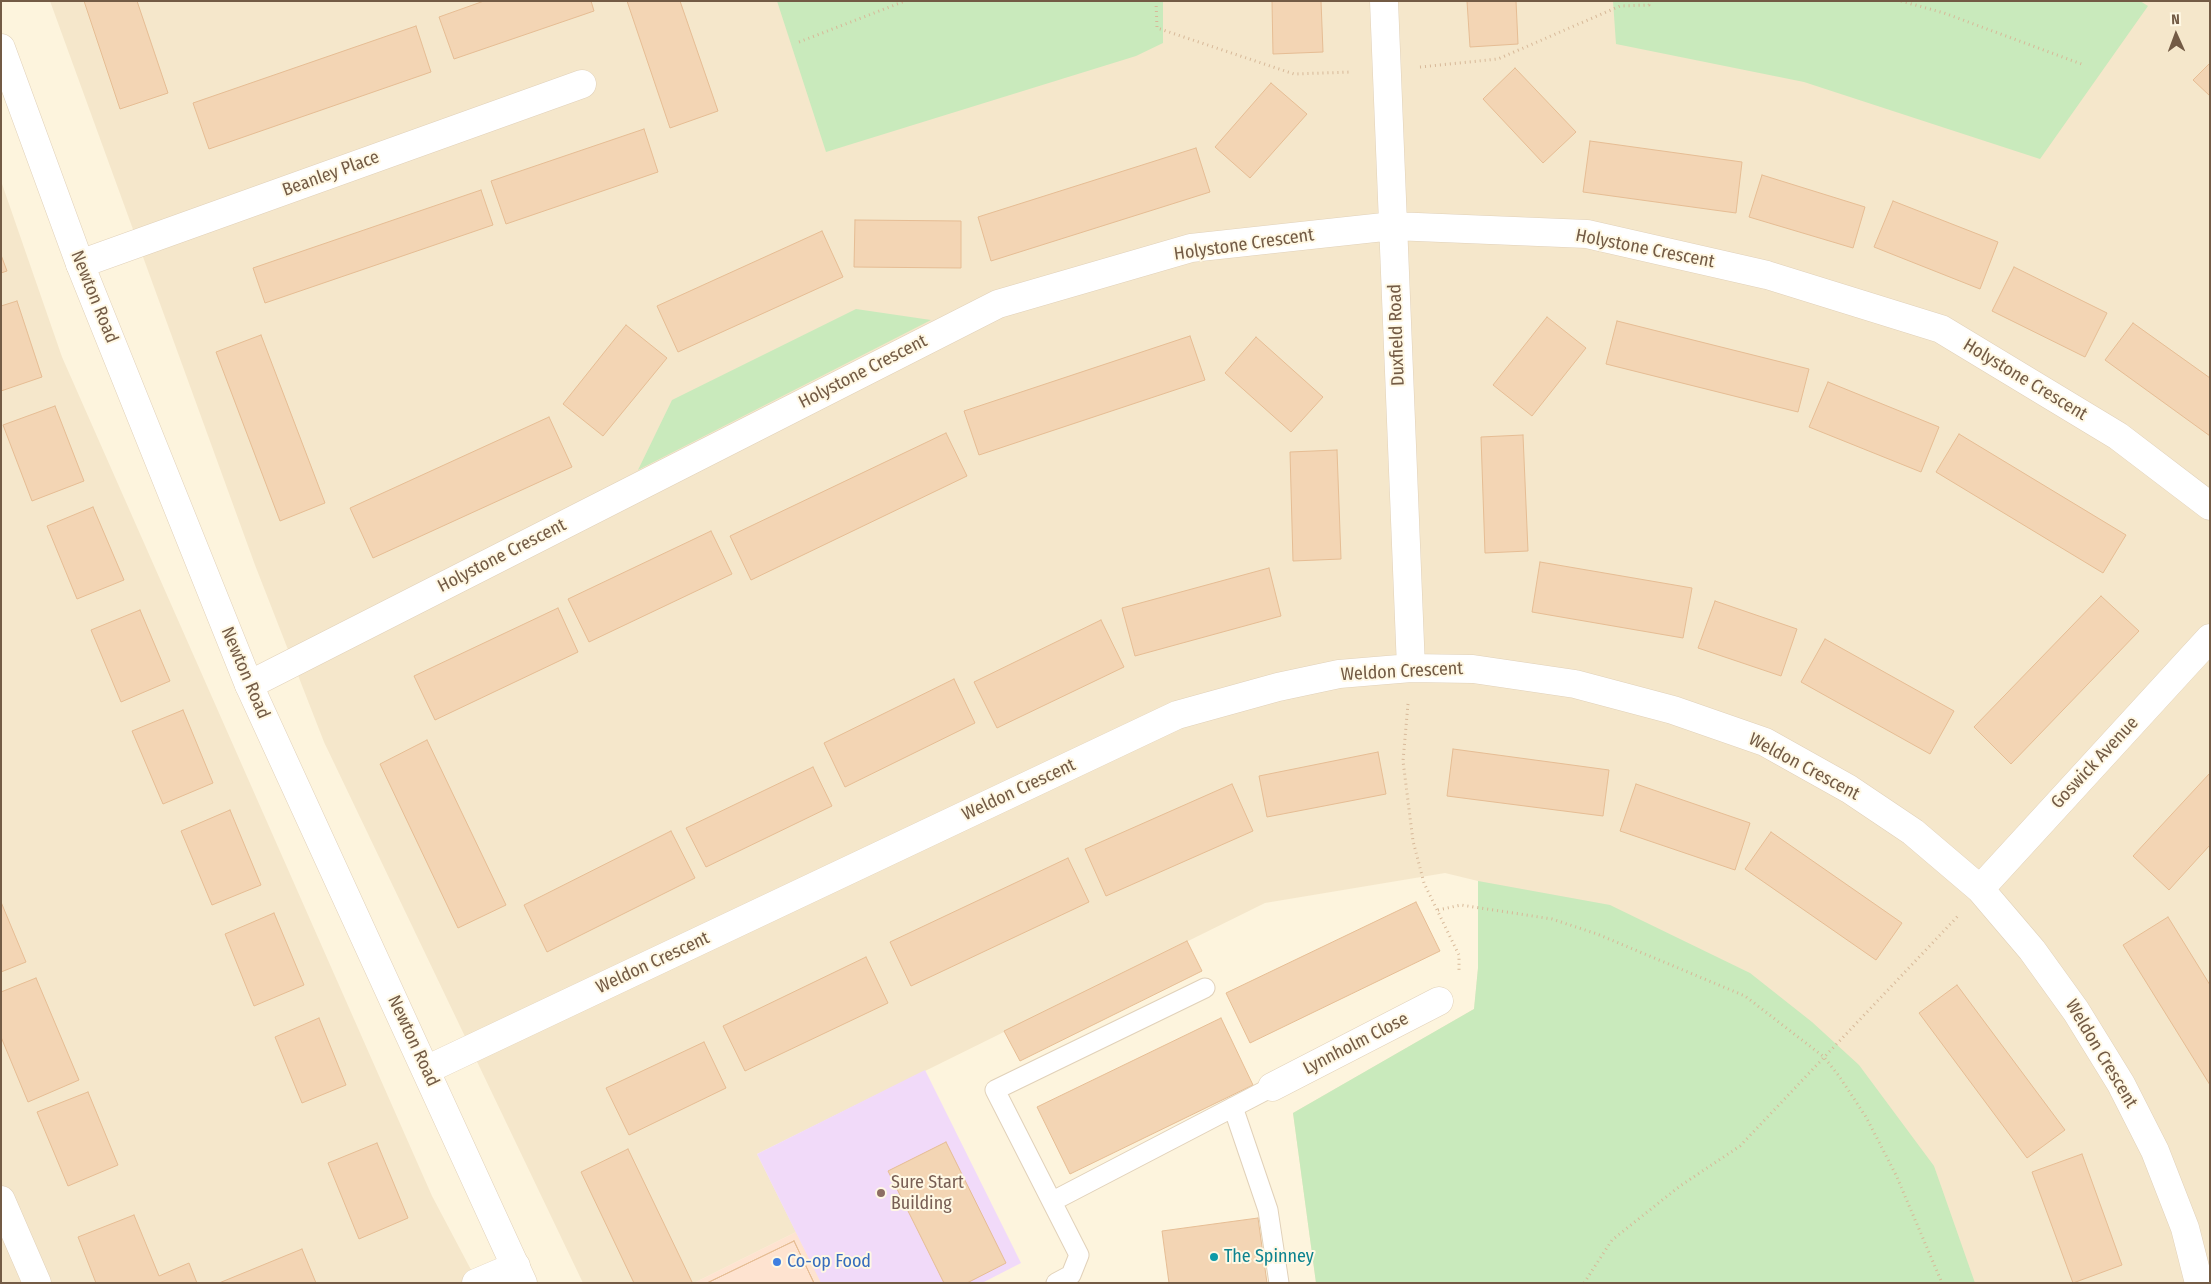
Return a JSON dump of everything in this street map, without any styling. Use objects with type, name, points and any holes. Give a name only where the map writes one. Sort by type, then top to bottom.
[{"type":"street","name":"Duxfield Road","points":[[1384,1],[1411,668]]},
{"type":"street","name":"Newton Road","points":[[1,48],[80,264],[249,685],[520,1274]]},
{"type":"street","name":"Beanley Place","points":[[80,264],[582,84]]},
{"type":"street","name":"Holystone Crescent","points":[[249,685],[998,304],[1191,248],[1393,226],[1587,234],[1767,275],[1941,328],[2118,436],[2210,506]]},
{"type":"street","name":"Goswick Avenue","points":[[1980,889],[2210,638]]},
{"type":"street","name":"Weldon Crescent","points":[[426,1070],[1177,716],[1278,687],[1339,674],[1411,668],[1473,669],[1575,684],[1673,710],[1766,742],[1849,789],[1913,832],[1980,889],[2032,950],[2076,1011],[2121,1084],[2155,1151],[2185,1228],[2199,1283]]},
{"type":"street","name":"Lynnholm Close","points":[[1272,1087],[1439,1001]]},
{"type":"street","points":[[1,1200],[37,1283]]},
{"type":"street","points":[[476,1283],[520,1274]]},
{"type":"lane","points":[[1056,1283],[1071,1275],[1079,1255],[995,1090],[1205,988]]},
{"type":"lane","points":[[1052,1201],[1272,1087]]},
{"type":"lane","points":[[1233,1107],[1268,1210],[1279,1283]]},
{"type":"path","points":[[799,42],[906,1]]},
{"type":"path","points":[[1901,1],[1944,13],[2084,65]]},
{"type":"path","points":[[1411,668],[1403,761],[1413,841],[1424,883],[1459,955],[1459,975],[1439,1001]]},
{"type":"path","points":[[1584,1283],[1612,1240],[1680,1186],[1740,1146],[1957,918],[1980,889]]},
{"type":"path","points":[[1438,910],[1461,905],[1552,919],[1597,934],[1745,996],[1824,1057],[1866,1117],[1896,1175],[1942,1283]]},
{"type":"shaded area","points":[[50,1],[2210,1],[2210,1283],[1316,1283],[1293,1113],[1474,1009],[1478,968],[1478,881],[1445,873],[1265,903],[757,1154],[796,1232],[694,1283],[583,1283],[324,742],[255,565]]},
{"type":"shaded area","points":[[1,181],[62,357],[432,1196],[478,1283],[1,1283]]},
{"type":"shaded area","name":"Sure Start Building","points":[[925,1070],[1021,1263],[982,1283],[821,1283],[757,1154]]},
{"type":"shaded area","name":"Co-op Food","points":[[796,1232],[822,1283],[694,1283]]},
{"type":"green space","points":[[777,1],[1163,1],[1163,43],[1136,56],[826,152]]},
{"type":"green space","points":[[1613,1],[2140,1],[2148,6],[2040,159],[1804,82],[1616,44]]},
{"type":"green space","points":[[856,309],[931,320],[638,470],[672,400]]},
{"type":"green space","points":[[1478,881],[1610,905],[1750,973],[1812,1022],[1859,1065],[1934,1166],[1975,1283],[1316,1283],[1293,1113],[1474,1009],[1478,968]]},
{"type":"building","points":[[84,1],[137,1],[168,93],[120,109]]},
{"type":"building","points":[[484,1],[591,1],[594,11],[454,59],[439,17]]},
{"type":"building","points":[[627,1],[680,1],[718,111],[670,128]]},
{"type":"building","points":[[1272,1],[1321,1],[1323,52],[1273,54]]},
{"type":"building","points":[[1467,1],[1516,1],[1518,44],[1470,47]]},
{"type":"building","points":[[416,26],[431,72],[209,149],[193,103]]},
{"type":"building","points":[[2210,63],[2210,96],[2193,80]]},
{"type":"building","points":[[1515,68],[1576,132],[1543,163],[1483,99]]},
{"type":"building","points":[[1271,83],[1307,114],[1250,178],[1215,147]]},
{"type":"building","points":[[644,129],[658,172],[506,224],[491,181]]},
{"type":"building","points":[[1590,141],[1742,162],[1736,213],[1583,192]]},
{"type":"building","points":[[1196,148],[1210,192],[991,261],[978,217]]},
{"type":"building","points":[[1762,175],[1865,207],[1853,248],[1749,217]]},
{"type":"building","points":[[481,190],[493,225],[265,303],[253,268]]},
{"type":"building","points":[[1893,201],[1998,242],[1980,289],[1874,247]]},
{"type":"building","points":[[855,220],[961,221],[961,268],[854,267]]},
{"type":"building","points":[[822,231],[843,277],[678,352],[657,306]]},
{"type":"building","points":[[1,255],[7,271],[1,273]]},
{"type":"building","points":[[2014,267],[2107,313],[2085,357],[1992,311]]},
{"type":"building","points":[[17,301],[42,377],[1,391],[1,306]]},
{"type":"building","points":[[1547,317],[1586,348],[1532,416],[1493,385]]},
{"type":"building","points":[[1617,321],[1809,369],[1798,412],[1606,364]]},
{"type":"building","points":[[2133,323],[2210,378],[2210,436],[2105,360]]},
{"type":"building","points":[[626,325],[667,358],[603,436],[563,404]]},
{"type":"building","points":[[261,335],[325,503],[280,521],[216,352]]},
{"type":"building","points":[[1190,336],[1205,380],[979,455],[964,411]]},
{"type":"building","points":[[1256,337],[1323,397],[1291,432],[1225,373]]},
{"type":"building","points":[[1828,382],[1939,427],[1921,472],[1809,427]]},
{"type":"building","points":[[55,406],[84,481],[32,501],[3,425]]},
{"type":"building","points":[[549,417],[572,467],[373,558],[350,508]]},
{"type":"building","points":[[946,433],[967,476],[751,580],[730,536]]},
{"type":"building","points":[[1959,434],[2126,535],[2103,573],[1936,472]]},
{"type":"building","points":[[1523,435],[1528,551],[1485,553],[1481,437]]},
{"type":"building","points":[[1337,450],[1341,559],[1293,561],[1290,452]]},
{"type":"building","points":[[93,507],[124,580],[77,599],[47,526]]},
{"type":"building","points":[[711,531],[732,574],[589,642],[568,599]]},
{"type":"building","points":[[1540,562],[1692,588],[1683,638],[1532,612]]},
{"type":"building","points":[[1269,568],[1281,616],[1135,656],[1122,608]]},
{"type":"building","points":[[2101,596],[2139,631],[2011,764],[1974,727]]},
{"type":"building","points":[[1715,601],[1797,629],[1781,676],[1698,648]]},
{"type":"building","points":[[558,608],[578,652],[435,720],[414,676]]},
{"type":"building","points":[[140,610],[170,681],[121,702],[91,630]]},
{"type":"building","points":[[1101,620],[1124,667],[997,728],[974,682]]},
{"type":"building","points":[[1825,639],[1954,711],[1930,754],[1801,682]]},
{"type":"building","points":[[954,679],[975,723],[845,787],[824,743]]},
{"type":"building","points":[[183,710],[213,783],[163,804],[132,731]]},
{"type":"building","points":[[427,740],[506,905],[458,928],[380,764]]},
{"type":"building","points":[[1453,749],[1609,770],[1603,816],[1447,796]]},
{"type":"building","points":[[1378,752],[1386,794],[1267,817],[1259,776]]},
{"type":"building","points":[[813,767],[832,806],[706,867],[686,828]]},
{"type":"building","points":[[2210,773],[2210,845],[2169,890],[2133,856]]},
{"type":"building","points":[[1232,784],[1253,831],[1106,896],[1085,849]]},
{"type":"building","points":[[1636,784],[1750,823],[1735,870],[1620,831]]},
{"type":"building","points":[[230,810],[261,885],[212,905],[181,831]]},
{"type":"building","points":[[671,831],[695,878],[547,952],[524,905]]},
{"type":"building","points":[[1771,832],[1902,923],[1876,960],[1745,869]]},
{"type":"building","points":[[1068,858],[1089,902],[911,986],[890,942]]},
{"type":"building","points":[[1,902],[26,962],[1,972]]},
{"type":"building","points":[[1416,902],[1440,951],[1250,1043],[1226,993]]},
{"type":"building","points":[[274,913],[304,985],[254,1006],[225,934]]},
{"type":"building","points":[[2168,917],[2210,985],[2210,1085],[2123,945]]},
{"type":"building","points":[[1187,941],[1202,971],[1020,1061],[1004,1031]]},
{"type":"building","points":[[866,957],[888,1003],[745,1071],[723,1026]]},
{"type":"building","points":[[36,978],[79,1080],[28,1102],[1,1037],[1,992]]},
{"type":"building","points":[[1957,985],[2065,1130],[2027,1158],[1919,1013]]},
{"type":"building","points":[[319,1018],[346,1085],[302,1103],[275,1037]]},
{"type":"building","points":[[1221,1018],[1253,1085],[1070,1174],[1037,1107]]},
{"type":"building","points":[[704,1042],[726,1088],[629,1135],[606,1088]]},
{"type":"building","points":[[88,1092],[118,1165],[68,1186],[37,1112]]},
{"type":"building","points":[[946,1142],[1006,1263],[967,1283],[944,1283],[888,1171]]},
{"type":"building","points":[[377,1143],[408,1218],[359,1239],[328,1163]]},
{"type":"building","points":[[628,1149],[692,1282],[690,1283],[634,1283],[581,1172]]},
{"type":"building","points":[[2082,1154],[2122,1265],[2073,1283],[2032,1172]]},
{"type":"building","points":[[134,1215],[159,1276],[189,1263],[197,1283],[96,1283],[78,1237]]},
{"type":"building","name":"The Spinney","points":[[1258,1218],[1267,1283],[1169,1283],[1162,1231]]},
{"type":"building","name":"Co-op Food","points":[[794,1241],[814,1283],[707,1283]]},
{"type":"building","name":"Co-op Food","points":[[794,1241],[814,1283],[707,1283]]},
{"type":"building","points":[[302,1249],[316,1283],[219,1283]]},
{"type":"place","name":"Sure Start Building","points":[[881,1193]]},
{"type":"place","name":"The Spinney","points":[[1214,1257]]},
{"type":"place","name":"Co-op Food","points":[[777,1262]]}]
